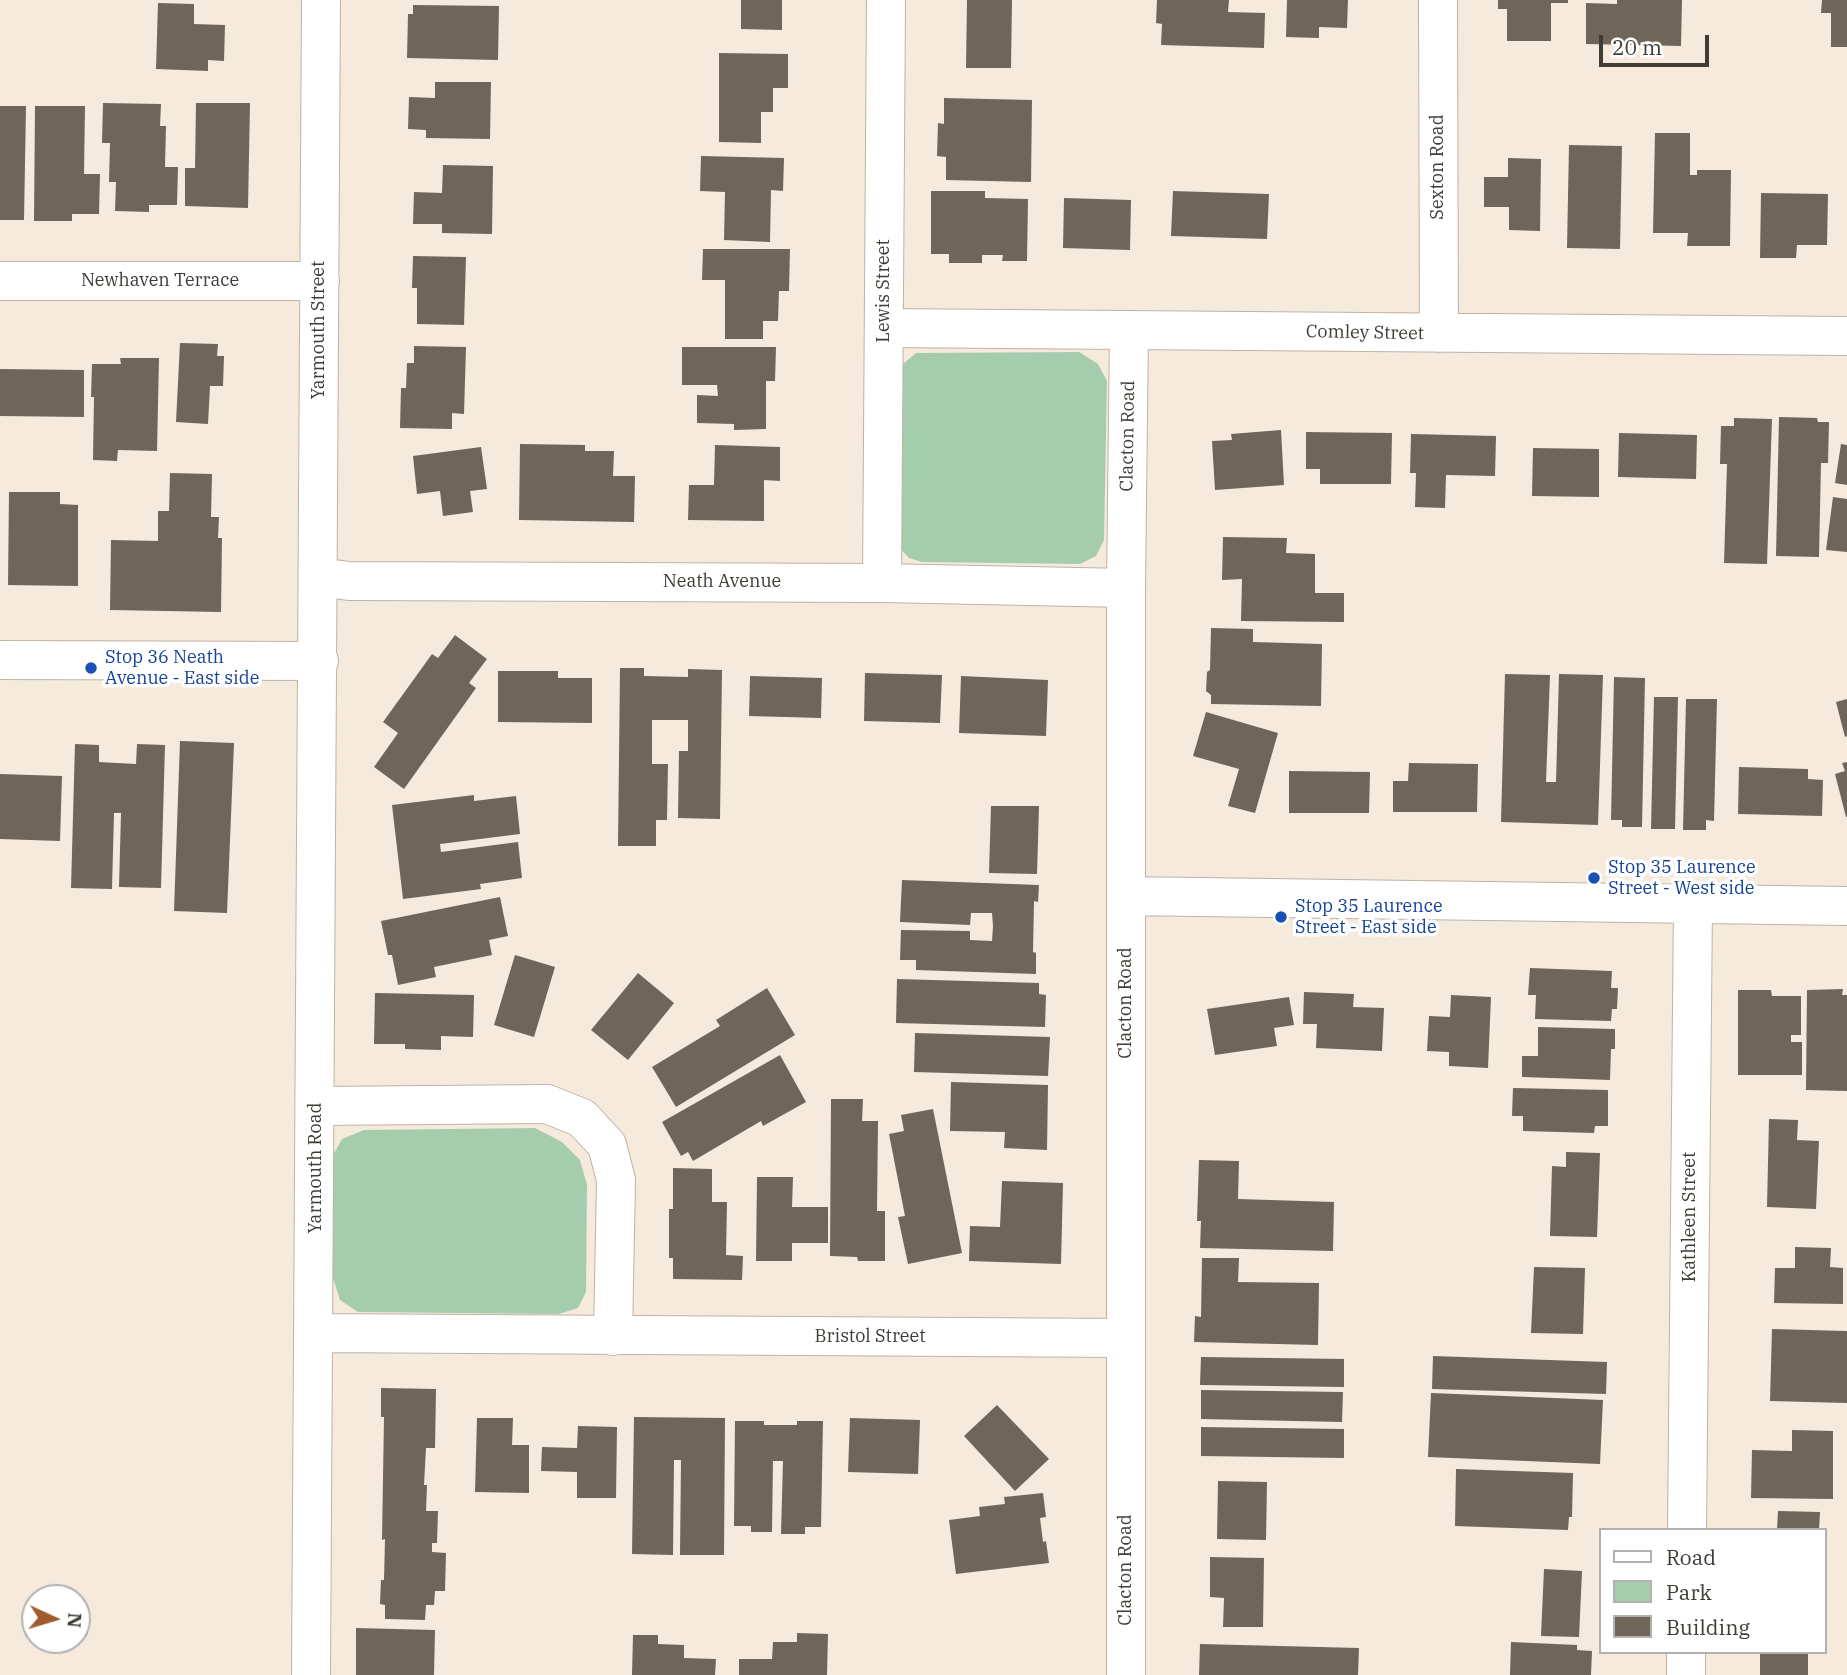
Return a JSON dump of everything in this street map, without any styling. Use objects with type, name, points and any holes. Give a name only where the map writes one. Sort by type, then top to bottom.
[{"type":"street","name":"Yarmouth Street","points":[[319,661],[321,0]]},
{"type":"street","name":"Lewis Street","points":[[882,583],[886,0]]},
{"type":"street","name":"Sexton Road","points":[[1438,0],[1439,333]]},
{"type":"street","name":"Newhaven Terrace","points":[[0,281],[320,281]]},
{"type":"street","name":"Comley Street","points":[[884,328],[1847,336]]},
{"type":"street","name":"Clacton Road","points":[[1126,1675],[1126,588],[1129,330]]},
{"type":"street","name":"Neath Avenue","points":[[318,578],[349,581],[882,583],[1126,588]]},
{"type":"street","points":[[0,660],[319,661]]},
{"type":"street","name":"Yarmouth Road","points":[[311,1675],[319,661]]},
{"type":"street","points":[[1126,896],[1847,906]]},
{"type":"street","name":"Kathleen Street","points":[[1687,1528],[1693,904]]},
{"type":"street","points":[[316,1106],[547,1104],[582,1118],[607,1145],[616,1180],[613,1336]]},
{"type":"street","name":"Bristol Street","points":[[314,1333],[1126,1338]]},
{"type":"street","points":[[1686,1654],[1686,1675]]},
{"type":"green space","points":[[1079,352],[1098,364],[1107,381],[1104,540],[1096,556],[1080,564],[922,562],[909,558],[898,546],[902,365],[916,353]]},
{"type":"green space","points":[[535,1128],[562,1142],[580,1160],[587,1185],[586,1292],[578,1308],[559,1314],[358,1312],[340,1300],[333,1278],[333,1155],[342,1139],[364,1130]]},
{"type":"building","points":[[741,0],[782,0],[782,30],[741,29]]},
{"type":"building","points":[[967,0],[1012,0],[1011,68],[966,68]]},
{"type":"building","points":[[1157,0],[1229,0],[1228,12],[1265,13],[1264,48],[1161,45],[1162,24],[1156,23]]},
{"type":"building","points":[[1287,0],[1348,0],[1347,28],[1319,27],[1319,38],[1286,37]]},
{"type":"building","points":[[1498,0],[1568,0],[1568,3],[1551,3],[1551,41],[1507,41],[1507,9],[1498,9]]},
{"type":"building","points":[[1617,0],[1682,0],[1681,46],[1586,44],[1586,3],[1617,4]]},
{"type":"building","points":[[1822,0],[1847,0],[1847,47],[1831,47],[1831,13],[1821,13]]},
{"type":"building","points":[[158,3],[194,4],[194,24],[225,25],[224,61],[208,60],[208,71],[156,69]]},
{"type":"building","points":[[413,5],[499,6],[498,60],[407,58],[408,14],[413,14]]},
{"type":"building","points":[[719,53],[788,54],[788,88],[773,88],[773,112],[761,112],[761,143],[719,142]]},
{"type":"building","points":[[435,82],[491,82],[490,139],[426,138],[426,130],[408,129],[409,97],[435,98]]},
{"type":"building","points":[[944,98],[1032,100],[1031,182],[946,180],[946,157],[937,156],[938,123],[944,124]]},
{"type":"building","points":[[103,103],[161,104],[160,126],[166,126],[165,167],[178,167],[177,205],[149,205],[149,212],[115,211],[116,182],[109,182],[110,143],[102,143]]},
{"type":"building","points":[[196,103],[250,103],[248,208],[185,206],[185,168],[195,168]]},
{"type":"building","points":[[0,106],[26,106],[24,220],[0,220]]},
{"type":"building","points":[[35,106],[85,106],[84,174],[100,174],[99,214],[72,214],[72,221],[34,221]]},
{"type":"building","points":[[1655,133],[1690,133],[1690,175],[1697,175],[1697,170],[1731,170],[1730,246],[1687,246],[1688,233],[1653,233]]},
{"type":"building","points":[[1569,145],[1622,146],[1620,249],[1567,248]]},
{"type":"building","points":[[701,156],[784,158],[783,191],[771,190],[770,242],[724,240],[725,192],[700,191]]},
{"type":"building","points":[[1508,158],[1541,159],[1540,231],[1509,230],[1509,207],[1484,207],[1484,177],[1508,177]]},
{"type":"building","points":[[443,165],[493,166],[492,234],[442,233],[442,224],[413,224],[414,192],[442,193]]},
{"type":"building","points":[[931,191],[985,191],[985,198],[1028,199],[1027,261],[1002,261],[1003,255],[982,255],[982,263],[949,263],[949,254],[931,254]]},
{"type":"building","points":[[1173,191],[1269,194],[1267,239],[1171,236]]},
{"type":"building","points":[[1761,193],[1828,194],[1827,245],[1797,245],[1796,258],[1760,258]]},
{"type":"building","points":[[1064,198],[1131,200],[1130,250],[1063,248]]},
{"type":"building","points":[[703,249],[790,249],[789,291],[779,291],[778,321],[763,321],[763,339],[725,339],[725,280],[702,280]]},
{"type":"building","points":[[413,256],[466,257],[464,325],[417,324],[417,288],[412,288]]},
{"type":"building","points":[[180,343],[218,344],[217,356],[224,356],[223,386],[210,386],[208,424],[176,422]]},
{"type":"building","points":[[414,346],[466,347],[464,414],[452,413],[452,429],[400,428],[401,388],[406,388],[407,363],[414,363]]},
{"type":"building","points":[[682,347],[776,347],[775,381],[766,381],[766,429],[734,430],[734,424],[697,423],[697,395],[718,396],[717,385],[682,385]]},
{"type":"building","points":[[120,358],[159,358],[157,451],[118,450],[117,461],[93,460],[92,364],[121,364]]},
{"type":"building","points":[[0,369],[84,370],[84,417],[0,416]]},
{"type":"building","points":[[1779,417],[1817,418],[1818,422],[1829,422],[1828,463],[1821,463],[1819,557],[1776,556]]},
{"type":"building","points":[[1734,418],[1772,419],[1767,564],[1724,563],[1727,464],[1720,464],[1721,426],[1734,426]]},
{"type":"building","points":[[1281,430],[1284,485],[1215,490],[1212,441],[1232,440],[1231,434]]},
{"type":"building","points":[[1306,432],[1392,433],[1391,484],[1320,484],[1320,469],[1306,469]]},
{"type":"building","points":[[1619,433],[1697,435],[1696,479],[1618,477]]},
{"type":"building","points":[[1411,434],[1496,436],[1495,476],[1446,475],[1445,508],[1415,507],[1416,473],[1410,473]]},
{"type":"building","points":[[520,444],[585,445],[585,451],[614,451],[613,476],[635,476],[634,522],[519,520]]},
{"type":"building","points":[[1841,444],[1847,445],[1847,485],[1835,483]]},
{"type":"building","points":[[715,445],[780,447],[780,481],[764,480],[764,521],[688,520],[689,485],[714,485]]},
{"type":"building","points":[[481,447],[487,489],[470,491],[473,512],[443,516],[440,491],[417,494],[413,456]]},
{"type":"building","points":[[1533,448],[1599,449],[1599,497],[1532,496]]},
{"type":"building","points":[[170,473],[212,474],[211,517],[219,517],[218,538],[222,538],[221,612],[110,610],[111,540],[158,541],[158,511],[169,511]]},
{"type":"building","points":[[9,492],[60,492],[60,504],[78,505],[78,586],[8,585]]},
{"type":"building","points":[[1833,497],[1847,499],[1847,552],[1826,550]]},
{"type":"building","points":[[1223,537],[1287,538],[1286,553],[1315,554],[1315,593],[1344,593],[1344,622],[1241,621],[1242,579],[1222,580]]},
{"type":"building","points":[[1211,628],[1253,629],[1253,642],[1322,644],[1321,706],[1211,704],[1211,695],[1206,691],[1207,672],[1210,670]]},
{"type":"building","points":[[455,635],[487,659],[469,683],[476,688],[404,789],[374,767],[398,733],[383,722],[432,654],[438,658]]},
{"type":"building","points":[[620,668],[644,668],[644,676],[688,677],[688,669],[722,670],[720,819],[678,818],[679,751],[688,751],[688,720],[652,720],[652,764],[668,764],[667,820],[656,820],[656,846],[618,846]]},
{"type":"building","points":[[498,671],[558,671],[558,678],[592,678],[592,723],[498,722]]},
{"type":"building","points":[[865,673],[942,675],[940,723],[864,721]]},
{"type":"building","points":[[1505,674],[1550,675],[1546,782],[1556,782],[1559,674],[1603,675],[1598,825],[1501,822]]},
{"type":"building","points":[[750,676],[822,678],[821,718],[749,716]]},
{"type":"building","points":[[961,676],[1048,680],[1046,736],[959,733]]},
{"type":"building","points":[[1614,677],[1645,678],[1642,827],[1622,827],[1622,820],[1611,820]]},
{"type":"building","points":[[1654,697],[1678,697],[1675,829],[1651,829]]},
{"type":"building","points":[[1686,699],[1717,699],[1714,821],[1706,820],[1706,830],[1683,830]]},
{"type":"building","points":[[1847,699],[1847,736],[1845,737],[1836,702]]},
{"type":"building","points":[[1206,712],[1278,733],[1255,813],[1228,806],[1239,769],[1193,756]]},
{"type":"building","points":[[180,741],[234,743],[227,913],[174,911]]},
{"type":"building","points":[[75,744],[99,745],[99,762],[136,764],[137,744],[165,745],[161,888],[119,887],[121,813],[114,813],[112,889],[71,888]]},
{"type":"building","points":[[1847,762],[1846,817],[1835,774],[1845,771],[1842,763]]},
{"type":"building","points":[[1409,763],[1478,764],[1477,812],[1393,812],[1393,781],[1408,781]]},
{"type":"building","points":[[1739,767],[1808,769],[1808,779],[1823,780],[1822,816],[1738,814]]},
{"type":"building","points":[[1289,771],[1370,772],[1369,813],[1289,813]]},
{"type":"building","points":[[0,774],[62,776],[60,841],[0,839]]},
{"type":"building","points":[[474,795],[474,801],[516,796],[520,834],[440,844],[441,852],[518,842],[522,878],[480,884],[481,889],[403,899],[392,805]]},
{"type":"building","points":[[991,806],[1039,806],[1037,874],[989,873]]},
{"type":"building","points":[[902,880],[1039,885],[1038,902],[1034,901],[1033,952],[1036,953],[1036,974],[916,970],[916,960],[900,960],[901,930],[970,931],[970,940],[992,941],[993,926],[992,913],[971,913],[970,925],[900,922]]},
{"type":"building","points":[[500,897],[508,936],[489,940],[492,955],[434,967],[436,977],[398,985],[381,921]]},
{"type":"building","points":[[515,955],[555,967],[534,1037],[494,1025]]},
{"type":"building","points":[[1530,968],[1612,971],[1611,988],[1618,988],[1617,1009],[1612,1009],[1611,1021],[1535,1019],[1536,995],[1528,995]]},
{"type":"building","points":[[638,973],[674,1003],[628,1060],[591,1030]]},
{"type":"building","points":[[897,979],[1039,983],[1039,994],[1046,995],[1045,1027],[896,1023]]},
{"type":"building","points":[[767,988],[795,1035],[676,1107],[652,1067],[720,1026],[716,1020]]},
{"type":"building","points":[[1843,989],[1842,995],[1847,995],[1847,1091],[1806,1090],[1807,990]]},
{"type":"building","points":[[1738,990],[1771,990],[1772,996],[1801,996],[1801,1035],[1791,1035],[1791,1042],[1802,1042],[1802,1075],[1738,1075]]},
{"type":"building","points":[[1304,992],[1354,994],[1353,1007],[1384,1008],[1382,1051],[1316,1048],[1317,1024],[1303,1024]]},
{"type":"building","points":[[375,993],[474,995],[473,1037],[441,1036],[441,1050],[405,1049],[405,1044],[374,1044]]},
{"type":"building","points":[[1451,995],[1491,997],[1488,1068],[1449,1066],[1449,1052],[1427,1051],[1429,1016],[1450,1017]]},
{"type":"building","points":[[1289,997],[1294,1025],[1274,1028],[1277,1046],[1215,1055],[1207,1009]]},
{"type":"building","points":[[1538,1027],[1615,1029],[1610,1080],[1522,1077],[1522,1056],[1538,1056]]},
{"type":"building","points":[[915,1033],[1050,1037],[1048,1076],[914,1072]]},
{"type":"building","points":[[780,1055],[806,1102],[763,1126],[761,1121],[693,1161],[688,1152],[681,1156],[662,1122]]},
{"type":"building","points":[[951,1082],[1048,1085],[1047,1150],[1004,1148],[1005,1132],[950,1131]]},
{"type":"building","points":[[1513,1088],[1608,1090],[1608,1126],[1595,1126],[1594,1133],[1523,1131],[1523,1116],[1512,1116]]},
{"type":"building","points":[[831,1099],[863,1099],[862,1121],[878,1121],[877,1211],[885,1211],[885,1261],[858,1261],[857,1257],[830,1256]]},
{"type":"building","points":[[933,1109],[962,1253],[908,1264],[898,1217],[905,1216],[889,1134],[904,1131],[901,1115]]},
{"type":"building","points":[[1769,1119],[1798,1120],[1797,1140],[1819,1141],[1816,1209],[1767,1207]]},
{"type":"building","points":[[1566,1152],[1600,1153],[1597,1237],[1550,1236],[1552,1166],[1566,1167]]},
{"type":"building","points":[[1199,1160],[1239,1161],[1238,1199],[1334,1202],[1333,1251],[1200,1248],[1201,1221],[1197,1221]]},
{"type":"building","points":[[673,1168],[712,1169],[712,1202],[727,1202],[726,1255],[743,1256],[742,1280],[673,1279],[673,1258],[669,1258],[669,1209],[673,1209]]},
{"type":"building","points":[[757,1177],[793,1177],[792,1207],[828,1207],[828,1243],[792,1243],[792,1261],[756,1261]]},
{"type":"building","points":[[1002,1181],[1063,1183],[1061,1264],[969,1261],[970,1226],[1000,1227]]},
{"type":"building","points":[[1795,1247],[1831,1248],[1830,1267],[1843,1268],[1843,1304],[1774,1303],[1775,1268],[1795,1268]]},
{"type":"building","points":[[1202,1258],[1239,1258],[1238,1282],[1319,1283],[1318,1345],[1194,1342],[1195,1316],[1201,1317]]},
{"type":"building","points":[[1534,1267],[1585,1268],[1583,1334],[1531,1333]]},
{"type":"building","points":[[1772,1329],[1847,1331],[1847,1403],[1770,1401]]},
{"type":"building","points":[[1433,1356],[1607,1362],[1606,1394],[1432,1389]]},
{"type":"building","points":[[1201,1357],[1344,1359],[1344,1387],[1200,1385]]},
{"type":"building","points":[[381,1388],[436,1389],[435,1448],[426,1448],[424,1485],[427,1485],[426,1511],[438,1511],[437,1543],[432,1543],[432,1552],[446,1553],[445,1591],[435,1591],[434,1605],[426,1605],[425,1620],[385,1619],[385,1605],[380,1604],[381,1580],[384,1580],[385,1539],[382,1540],[384,1417],[381,1417]]},
{"type":"building","points":[[1201,1390],[1343,1392],[1342,1422],[1201,1419]]},
{"type":"building","points":[[1431,1393],[1603,1400],[1600,1464],[1428,1457]]},
{"type":"building","points":[[997,1405],[1049,1459],[1015,1491],[964,1436]]},
{"type":"building","points":[[634,1417],[725,1418],[724,1555],[680,1555],[681,1460],[674,1460],[673,1555],[632,1554]]},
{"type":"building","points":[[477,1418],[513,1418],[512,1445],[529,1445],[529,1493],[475,1492]]},
{"type":"building","points":[[850,1418],[920,1420],[918,1474],[848,1472]]},
{"type":"building","points":[[735,1421],[764,1421],[764,1425],[797,1425],[797,1421],[823,1421],[821,1527],[805,1527],[805,1534],[781,1534],[783,1461],[773,1461],[772,1532],[751,1532],[751,1526],[734,1526]]},
{"type":"building","points":[[578,1426],[617,1427],[616,1498],[577,1498],[577,1472],[541,1471],[542,1447],[577,1448]]},
{"type":"building","points":[[1201,1427],[1344,1429],[1344,1458],[1201,1456]]},
{"type":"building","points":[[1792,1430],[1833,1431],[1833,1499],[1751,1498],[1752,1450],[1792,1451]]},
{"type":"building","points":[[1456,1469],[1573,1473],[1572,1517],[1569,1517],[1568,1530],[1455,1526]]},
{"type":"building","points":[[1218,1481],[1267,1482],[1266,1540],[1217,1539]]},
{"type":"building","points":[[1043,1493],[1046,1517],[1040,1518],[1049,1563],[956,1574],[949,1520],[980,1516],[979,1507],[1005,1504],[1004,1497]]},
{"type":"building","points":[[1778,1511],[1820,1512],[1819,1528],[1777,1528]]},
{"type":"building","points":[[1210,1557],[1264,1558],[1263,1627],[1223,1627],[1224,1598],[1210,1597]]},
{"type":"building","points":[[1544,1569],[1582,1571],[1579,1637],[1541,1636]]},
{"type":"building","points":[[356,1628],[435,1630],[434,1675],[356,1675]]},
{"type":"building","points":[[797,1633],[828,1634],[827,1675],[739,1675],[739,1659],[772,1659],[773,1642],[797,1642]]},
{"type":"building","points":[[633,1635],[658,1635],[658,1644],[684,1645],[684,1658],[716,1659],[715,1675],[632,1675]]},
{"type":"building","points":[[1511,1642],[1577,1645],[1577,1650],[1592,1651],[1591,1675],[1510,1675]]},
{"type":"building","points":[[1200,1644],[1359,1648],[1358,1675],[1199,1675]]},
{"type":"building","points":[[1760,1654],[1808,1654],[1808,1675],[1760,1675]]},
{"type":"place","name":"Stop 36 Neath Avenue - East side","points":[[91,668]]},
{"type":"place","name":"Stop 35 Laurence Street - West side","points":[[1594,878]]},
{"type":"place","name":"Stop 35 Laurence Street - East side","points":[[1281,917]]}]
